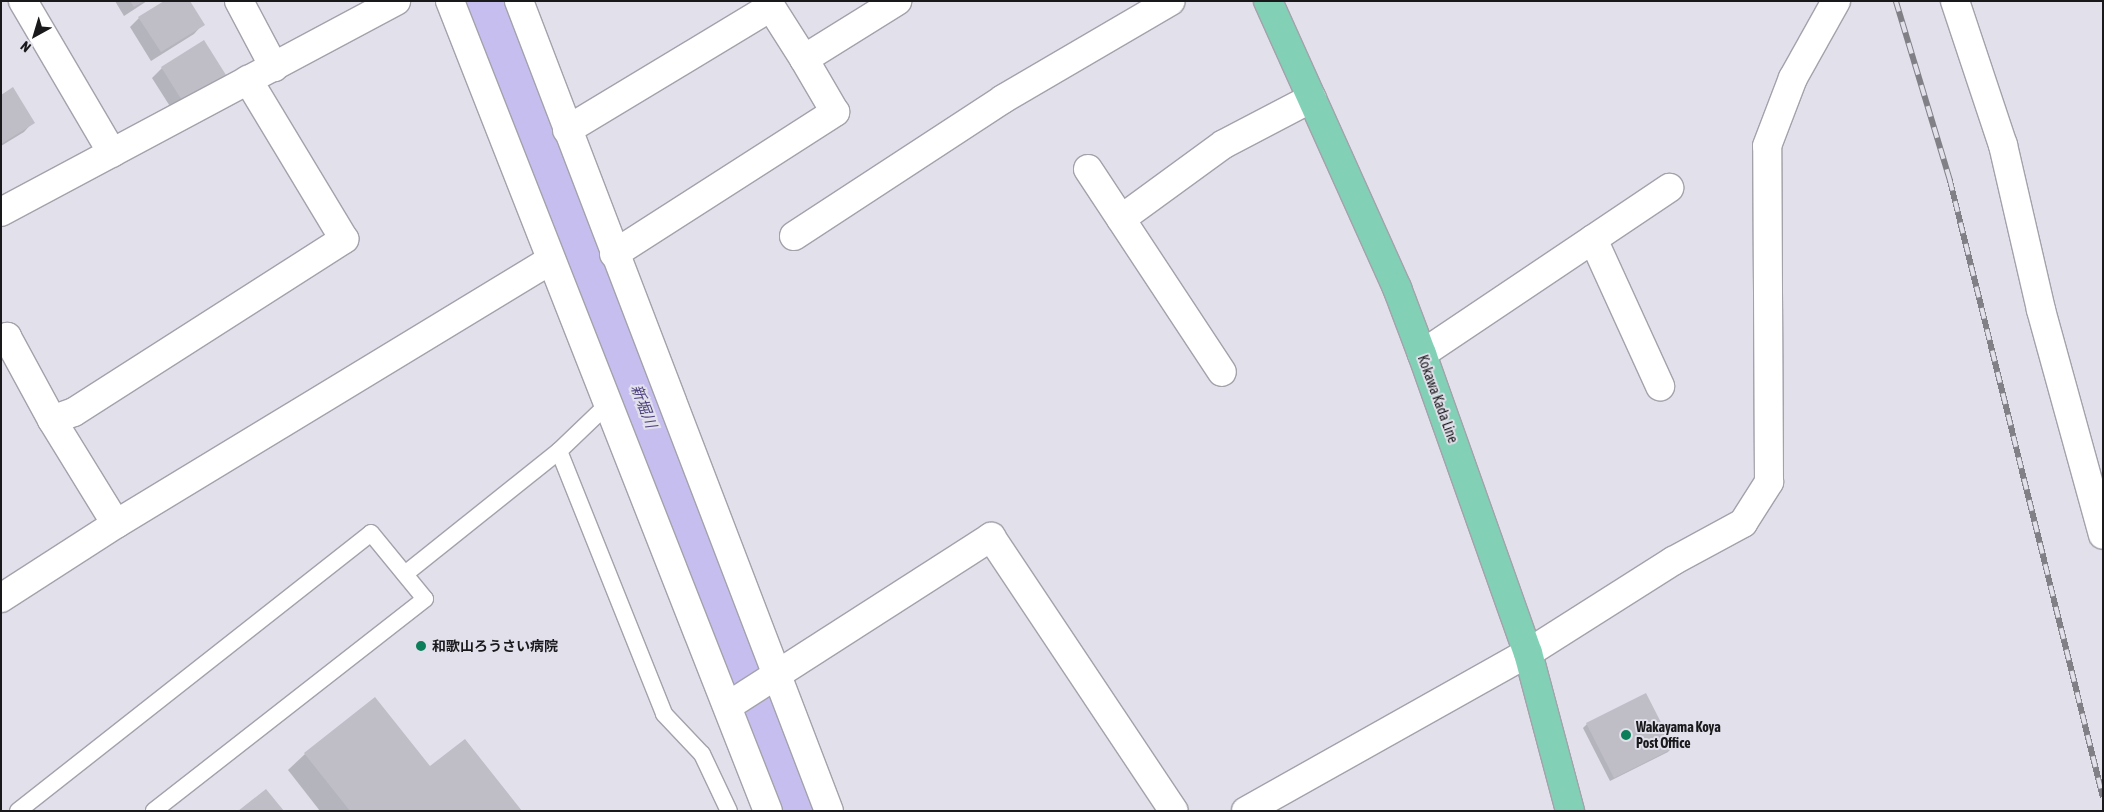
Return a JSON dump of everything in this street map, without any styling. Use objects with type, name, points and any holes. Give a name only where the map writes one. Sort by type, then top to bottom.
[{"type":"main road","name":"Kokawa Kada Line","points":[[1268,1],[1397,288],[1422,354],[1528,654],[1570,811]]},
{"type":"street","points":[[22,1],[112,153]]},
{"type":"street","points":[[239,1],[274,67]]},
{"type":"street","points":[[1,212],[396,1]]},
{"type":"street","points":[[450,1],[768,811]]},
{"type":"street","points":[[519,1],[614,254],[829,811]]},
{"type":"street","points":[[804,59],[897,1]]},
{"type":"street","points":[[794,236],[1003,99],[1171,1]]},
{"type":"street","points":[[1246,811],[1528,654],[1673,562],[1743,523],[1769,482],[1767,146],[1793,78],[1836,1]]},
{"type":"street","points":[[1955,1],[2003,145],[2041,310],[2103,535]]},
{"type":"street","points":[[567,130],[772,7],[835,112],[614,254]]},
{"type":"street","points":[[52,420],[74,412],[344,239],[248,80]]},
{"type":"street","points":[[1121,219],[1224,144],[1312,98]]},
{"type":"street","points":[[1088,169],[1222,372]]},
{"type":"street","points":[[1422,354],[1669,188]]},
{"type":"street","points":[[1593,239],[1660,386]]},
{"type":"street","points":[[1,598],[116,524],[551,260]]},
{"type":"street","points":[[3,334],[52,420],[116,524]]},
{"type":"street","points":[[728,706],[775,674],[991,537],[1174,811]]},
{"type":"lane","points":[[405,574],[559,450],[608,404]]},
{"type":"lane","points":[[559,450],[664,714],[702,754],[729,811]]},
{"type":"lane","points":[[18,811],[371,533],[425,600],[154,811]]},
{"type":"building","points":[[130,1],[144,1],[134,7]]},
{"type":"building","points":[[164,1],[190,1],[205,25],[161,52],[138,17]]},
{"type":"building","points":[[204,40],[226,75],[183,102],[161,67]]},
{"type":"building","points":[[13,87],[35,123],[1,144],[1,95]]},
{"type":"building","points":[[1646,693],[1674,748],[1614,778],[1586,723]]},
{"type":"building","points":[[375,697],[430,766],[465,739],[522,811],[350,811],[304,753]]},
{"type":"building","points":[[266,789],[284,811],[238,811]]},
{"type":"waterway","name":"新堀川","points":[[487,1],[802,811]]},
{"type":"railway","points":[[1896,1],[1950,180],[2103,797]]},
{"type":"place","name":"和歌山ろうさい病院","points":[[421,646]]},
{"type":"place","name":"Wakayama Koya Post Office","points":[[1626,735]]}]
